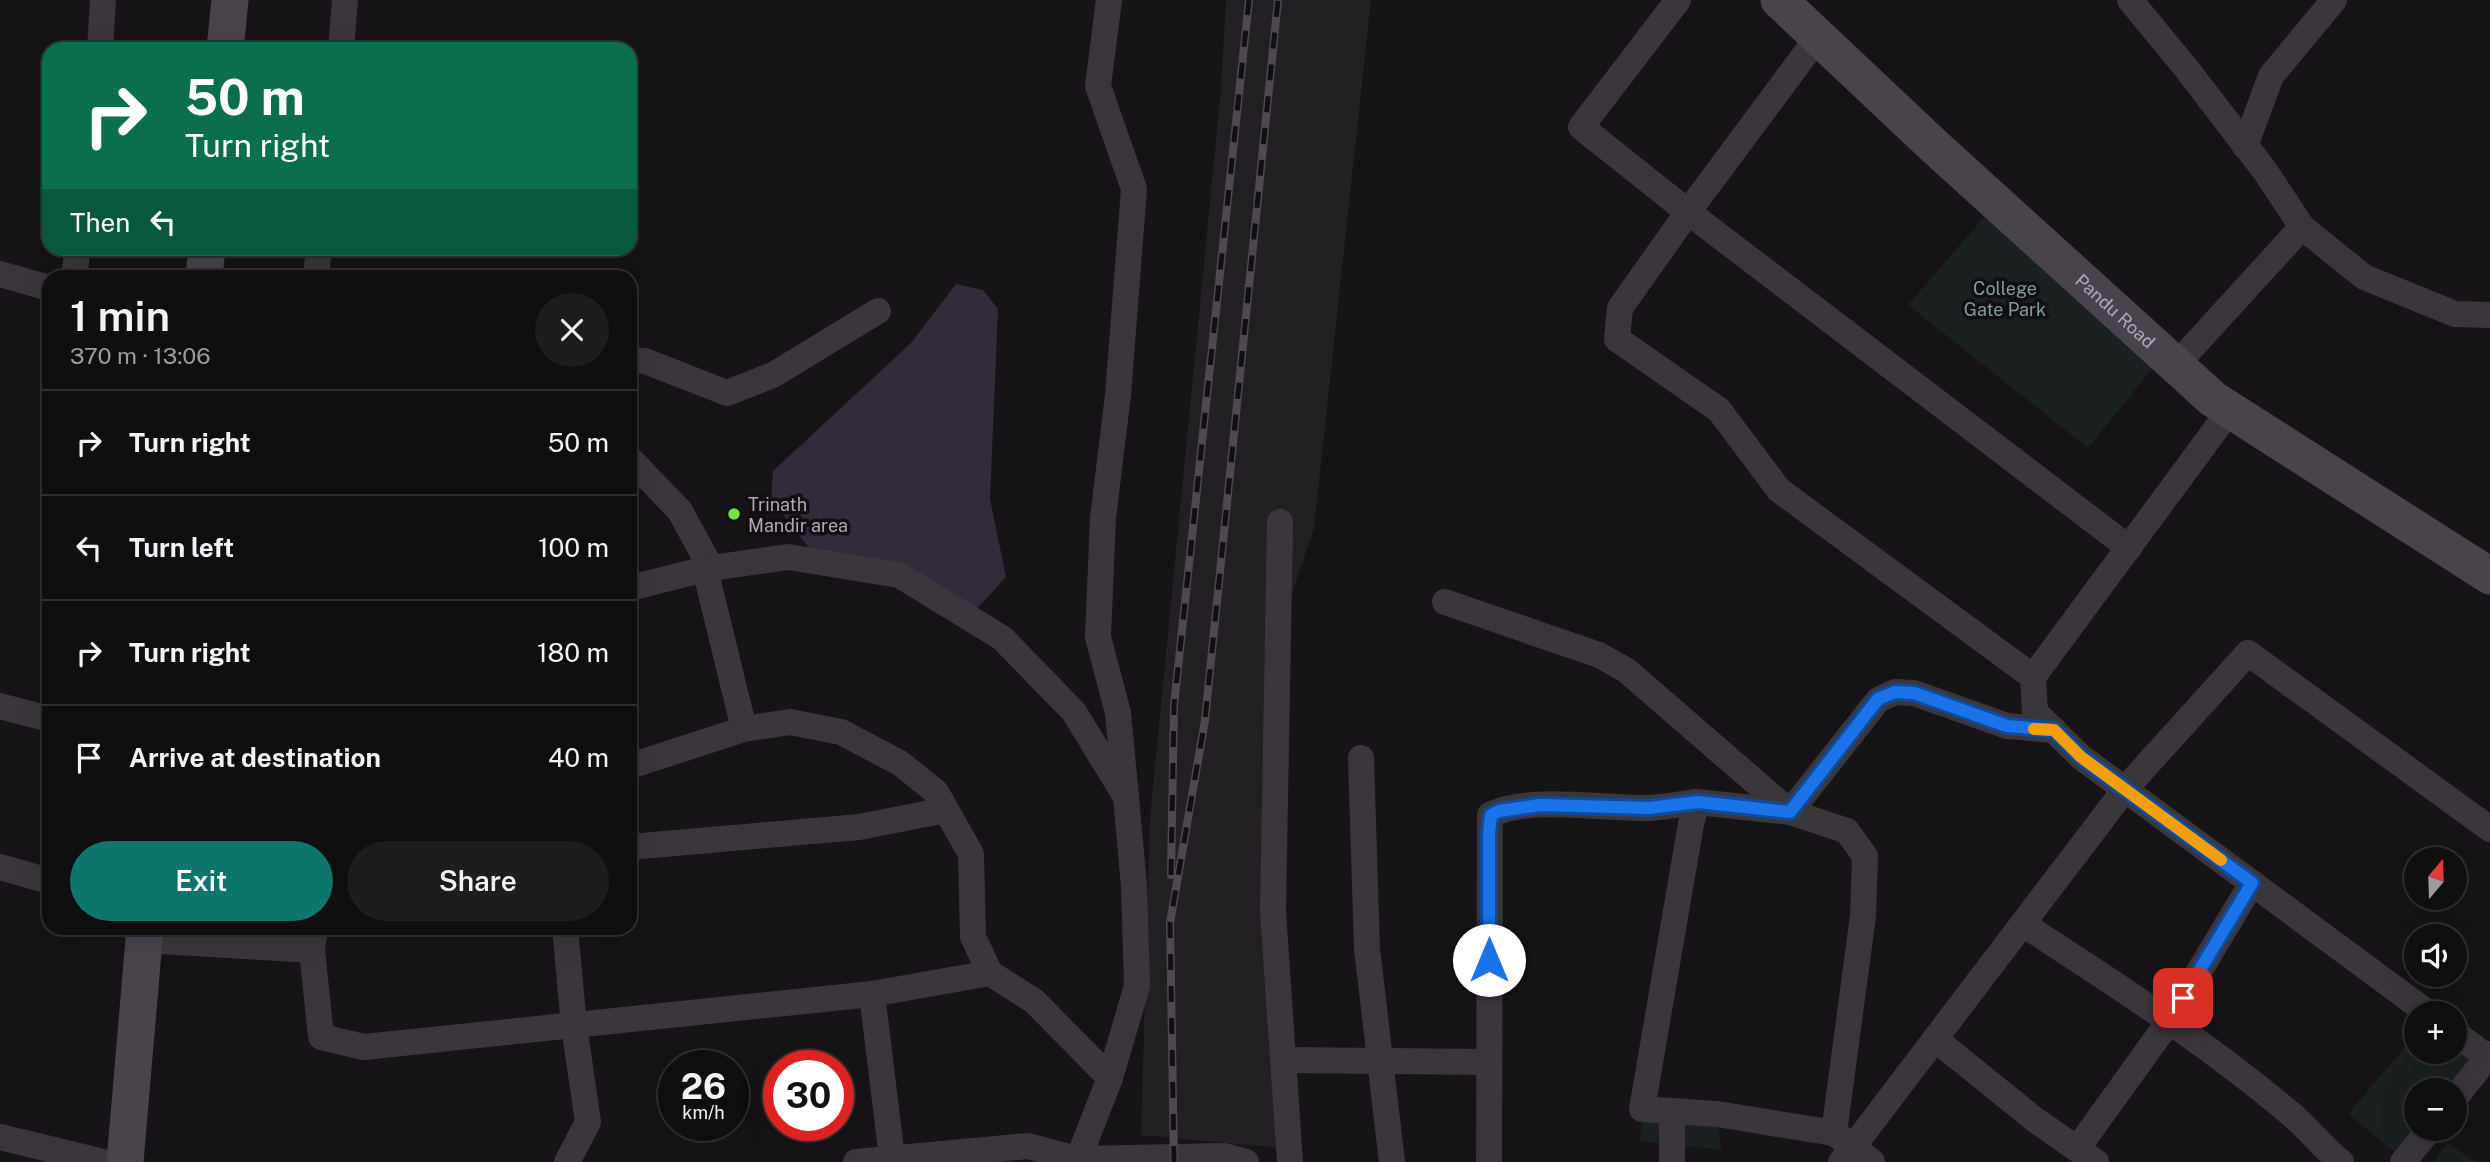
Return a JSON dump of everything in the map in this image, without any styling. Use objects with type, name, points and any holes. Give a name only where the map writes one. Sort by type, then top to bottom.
[{"type":"street","points":[[100,42],[103,0]]},
{"type":"street","points":[[226,42],[230,0]]},
{"type":"street","points":[[342,42],[345,0]]},
{"type":"street","points":[[1077,1160],[1110,1078],[1137,986],[1134,886],[1118,713],[1098,637],[1103,518],[1118,396],[1133,189],[1098,86],[1110,0]]},
{"type":"street","points":[[1678,0],[1581,127],[1688,212],[2129,548]]},
{"type":"street","name":"Pandu Road","points":[[1779,0],[1934,146],[2213,399],[2490,576]]},
{"type":"street","points":[[2130,0],[2245,146],[2302,227],[2364,277],[2455,314],[2490,315]]},
{"type":"street","points":[[2245,146],[2271,76],[2334,0]]},
{"type":"street","points":[[1818,37],[1620,308],[1617,339],[1719,410],[1779,490],[2033,677]]},
{"type":"street","points":[[2176,365],[2302,227]]},
{"type":"street","points":[[0,274],[42,286]]},
{"type":"street","points":[[637,360],[645,361],[727,393],[773,375],[878,311]]},
{"type":"street","points":[[2230,410],[2033,677],[2035,712],[2081,757],[2412,1001]]},
{"type":"street","points":[[637,466],[681,511],[708,569],[744,729]]},
{"type":"street","points":[[1280,522],[1273,911],[1290,1162]]},
{"type":"street","points":[[637,586],[708,569],[788,557],[899,575],[1002,638],[1074,712],[1126,797]]},
{"type":"street","points":[[1445,602],[1599,655],[1626,670],[1790,812]]},
{"type":"street","points":[[1850,1151],[2125,789],[2248,653],[2490,829]]},
{"type":"street","points":[[1790,812],[1878,699],[1895,692],[1914,693],[2007,726],[2054,730]]},
{"type":"street","points":[[0,706],[42,717]]},
{"type":"street","points":[[637,764],[744,729],[790,722],[841,732],[900,763],[936,792],[971,855],[973,937],[990,973],[1034,1001],[1110,1078]]},
{"type":"street","points":[[1361,758],[1367,949],[1392,1162]]},
{"type":"street","points":[[1698,802],[1689,838],[1642,1109],[1717,1115],[1850,1151]]},
{"type":"street","points":[[1489,1162],[1490,815],[1499,811],[1540,805],[1649,808],[1698,802],[1790,812],[1847,831],[1865,856],[1850,1151]]},
{"type":"street","points":[[637,846],[859,827],[946,810]]},
{"type":"street","points":[[0,867],[42,879]]},
{"type":"street","points":[[1935,1039],[2034,1119],[2086,1155],[2252,883]]},
{"type":"street","points":[[2023,924],[2170,1020],[2293,1115],[2341,1162]]},
{"type":"street","points":[[125,1162],[145,935]]},
{"type":"street","points":[[179,935],[313,939],[321,1037],[364,1047],[872,994],[990,973]]},
{"type":"street","points":[[566,935],[574,1026],[588,1122],[567,1162]]},
{"type":"street","points":[[872,994],[892,1158]]},
{"type":"street","points":[[2467,1041],[2489,1057],[2467,1084]]},
{"type":"street","points":[[1283,1060],[1489,1062]]},
{"type":"street","points":[[1672,1112],[1672,1162]]},
{"type":"street","points":[[0,1137],[103,1162]]},
{"type":"street","points":[[2403,1162],[2420,1141]]},
{"type":"street","points":[[856,1162],[1028,1146],[1077,1160],[1225,1157],[1246,1162]]},
{"type":"shaded area","points":[[1226,0],[1371,0],[1314,528],[1275,643],[1280,1148],[1141,1135],[1150,818],[1221,89]]},
{"type":"shaded area","points":[[956,284],[983,290],[998,309],[990,499],[1006,577],[977,609],[813,553],[771,499],[773,471],[911,343]]},
{"type":"green space","name":"College Gate Park","points":[[1997,202],[2164,354],[2088,448],[1908,305]]},
{"type":"green space","points":[[2404,1048],[2404,1064],[2467,1064],[2467,1056],[2472,1060],[2457,1078],[2404,1078],[2404,1141],[2395,1152],[2348,1114]]},
{"type":"green space","points":[[1643,1112],[1717,1118],[1722,1150],[1640,1141]]},
{"type":"green space","points":[[2448,1143],[2475,1162],[2434,1162]]},
{"type":"railway","points":[[1171,875],[1174,706],[1249,0]]},
{"type":"railway","points":[[1174,1162],[1170,923],[1205,720],[1278,0]]},
{"type":"slow traffic","points":[[2034,729],[2054,730],[2081,757],[2221,860]]},
{"type":"place","name":"Trinath Mandir area","points":[[734,514]]},
{"type":"route","points":[[1489,960],[1490,815],[1499,811],[1540,805],[1649,808],[1698,802],[1790,812],[1878,699],[1895,692],[1914,693],[2007,726],[2054,730],[2081,757],[2252,883],[2183,998]]}]
